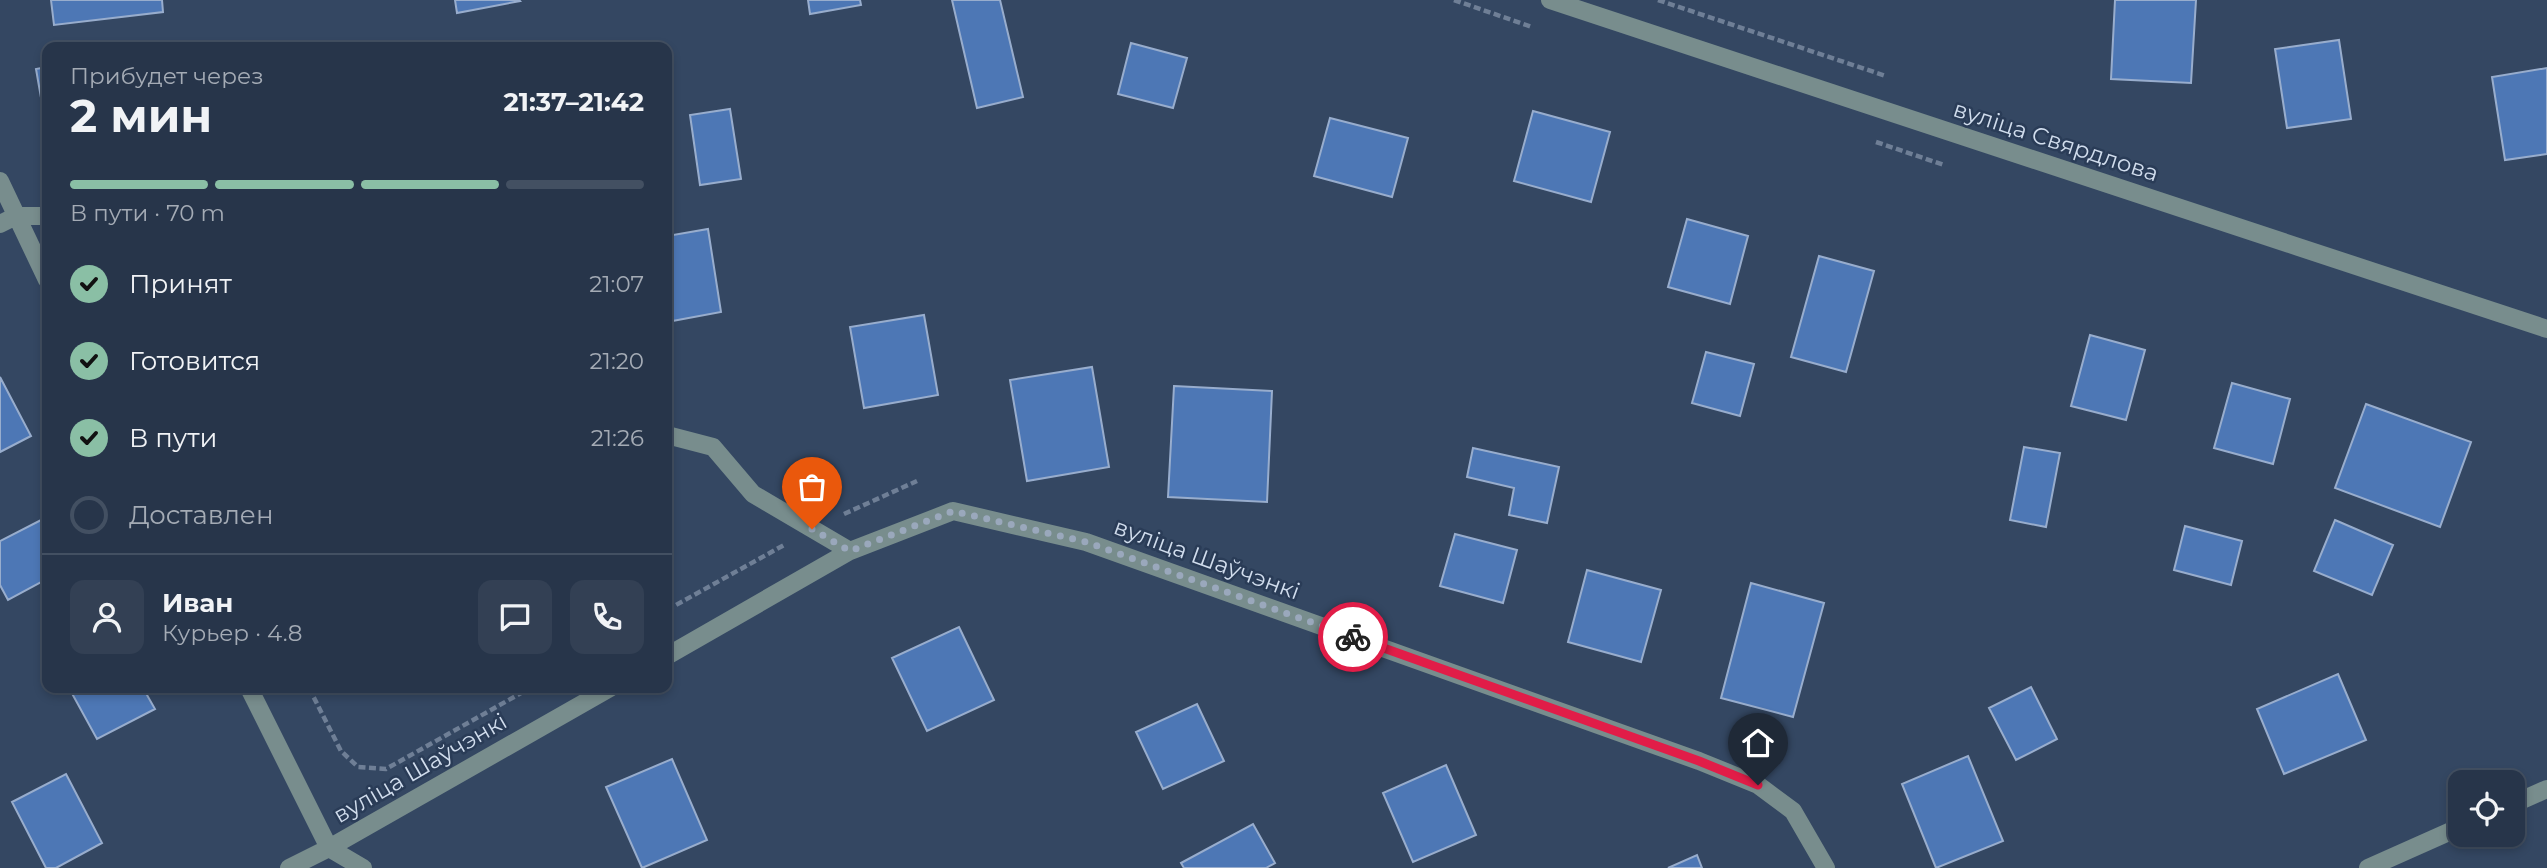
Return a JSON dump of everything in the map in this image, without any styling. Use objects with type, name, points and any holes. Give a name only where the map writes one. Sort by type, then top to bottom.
[{"type":"street","name":"вуліца Свярдлова","points":[[1550,0],[2547,328]]},
{"type":"street","points":[[0,181],[8,220],[42,272]]},
{"type":"street","points":[[8,220],[42,217]]},
{"type":"street","points":[[672,436],[713,447],[753,494],[850,551]]},
{"type":"street","name":"вуліца Шаўчэнкі","points":[[672,653],[850,551],[953,511],[1086,542],[1699,761],[1758,785],[1793,811],[1826,868]]},
{"type":"street","points":[[252,693],[329,848],[363,868]]},
{"type":"street","name":"вуліца Шаўчэнкі","points":[[289,868],[329,848],[601,693]]},
{"type":"street","points":[[2525,799],[2547,789]]},
{"type":"street","points":[[2368,868],[2448,832]]},
{"type":"path","points":[[312,693],[341,751],[358,767],[386,769],[521,693]]},
{"type":"building","points":[[51,0],[162,0],[163,12],[54,25]]},
{"type":"building","points":[[455,0],[519,0],[520,1],[457,13]]},
{"type":"building","points":[[808,0],[860,0],[861,5],[810,14]]},
{"type":"building","points":[[952,0],[1000,0],[1023,97],[977,108]]},
{"type":"building","points":[[2115,0],[2196,0],[2191,83],[2111,79]]},
{"type":"building","points":[[2339,40],[2351,119],[2287,128],[2275,49]]},
{"type":"building","points":[[1131,43],[1187,58],[1173,108],[1118,94]]},
{"type":"building","points":[[42,68],[42,103],[36,69]]},
{"type":"building","points":[[2547,68],[2547,154],[2505,160],[2492,77]]},
{"type":"building","points":[[730,109],[741,179],[700,185],[690,115]]},
{"type":"building","points":[[1533,111],[1610,132],[1591,202],[1514,181]]},
{"type":"building","points":[[1330,118],[1408,138],[1392,197],[1314,176]]},
{"type":"building","points":[[1687,219],[1748,236],[1730,304],[1668,287]]},
{"type":"building","points":[[708,229],[721,312],[672,321],[672,235]]},
{"type":"building","points":[[1819,256],[1874,271],[1846,372],[1791,357]]},
{"type":"building","points":[[924,315],[938,395],[864,408],[850,327]]},
{"type":"building","points":[[2090,335],[2145,350],[2126,420],[2071,406]]},
{"type":"building","points":[[1706,352],[1754,364],[1740,416],[1692,403]]},
{"type":"building","points":[[1092,367],[1109,467],[1027,481],[1010,380]]},
{"type":"building","points":[[0,377],[31,436],[0,452]]},
{"type":"building","points":[[2232,383],[2290,399],[2273,464],[2214,448]]},
{"type":"building","points":[[1174,386],[1272,391],[1267,502],[1168,497]]},
{"type":"building","points":[[2366,404],[2471,442],[2440,527],[2335,488]]},
{"type":"building","points":[[2024,447],[2060,453],[2046,527],[2010,520]]},
{"type":"building","points":[[1473,448],[1559,467],[1547,523],[1509,515],[1514,488],[1467,477]]},
{"type":"building","points":[[42,520],[42,582],[8,600],[0,585],[0,541]]},
{"type":"building","points":[[2335,520],[2393,545],[2372,595],[2314,571]]},
{"type":"building","points":[[2185,526],[2242,541],[2231,585],[2174,570]]},
{"type":"building","points":[[1455,534],[1517,550],[1503,603],[1440,586]]},
{"type":"building","points":[[1587,570],[1661,590],[1641,662],[1568,642]]},
{"type":"building","points":[[1751,583],[1824,603],[1793,717],[1721,698]]},
{"type":"building","points":[[959,627],[994,700],[927,731],[892,658]]},
{"type":"building","points":[[2338,674],[2366,740],[2284,774],[2257,709]]},
{"type":"building","points":[[2031,687],[2057,739],[2016,760],[1989,708]]},
{"type":"building","points":[[72,693],[146,693],[155,709],[97,739]]},
{"type":"building","points":[[1197,704],[1224,761],[1163,789],[1136,732]]},
{"type":"building","points":[[1968,756],[2003,841],[1936,868],[1902,784]]},
{"type":"building","points":[[672,759],[707,840],[642,868],[606,787]]},
{"type":"building","points":[[1446,765],[1476,835],[1413,862],[1383,793]]},
{"type":"building","points":[[66,774],[102,843],[56,868],[46,868],[12,802]]},
{"type":"building","points":[[1253,824],[1275,863],[1266,868],[1184,868],[1181,863]]},
{"type":"building","points":[[1697,855],[1702,868],[1668,868]]},
{"type":"way so far","points":[[812,529],[850,551],[953,511],[1086,542],[1353,637]]},
{"type":"route","points":[[1353,637],[1699,761],[1758,785]]}]
